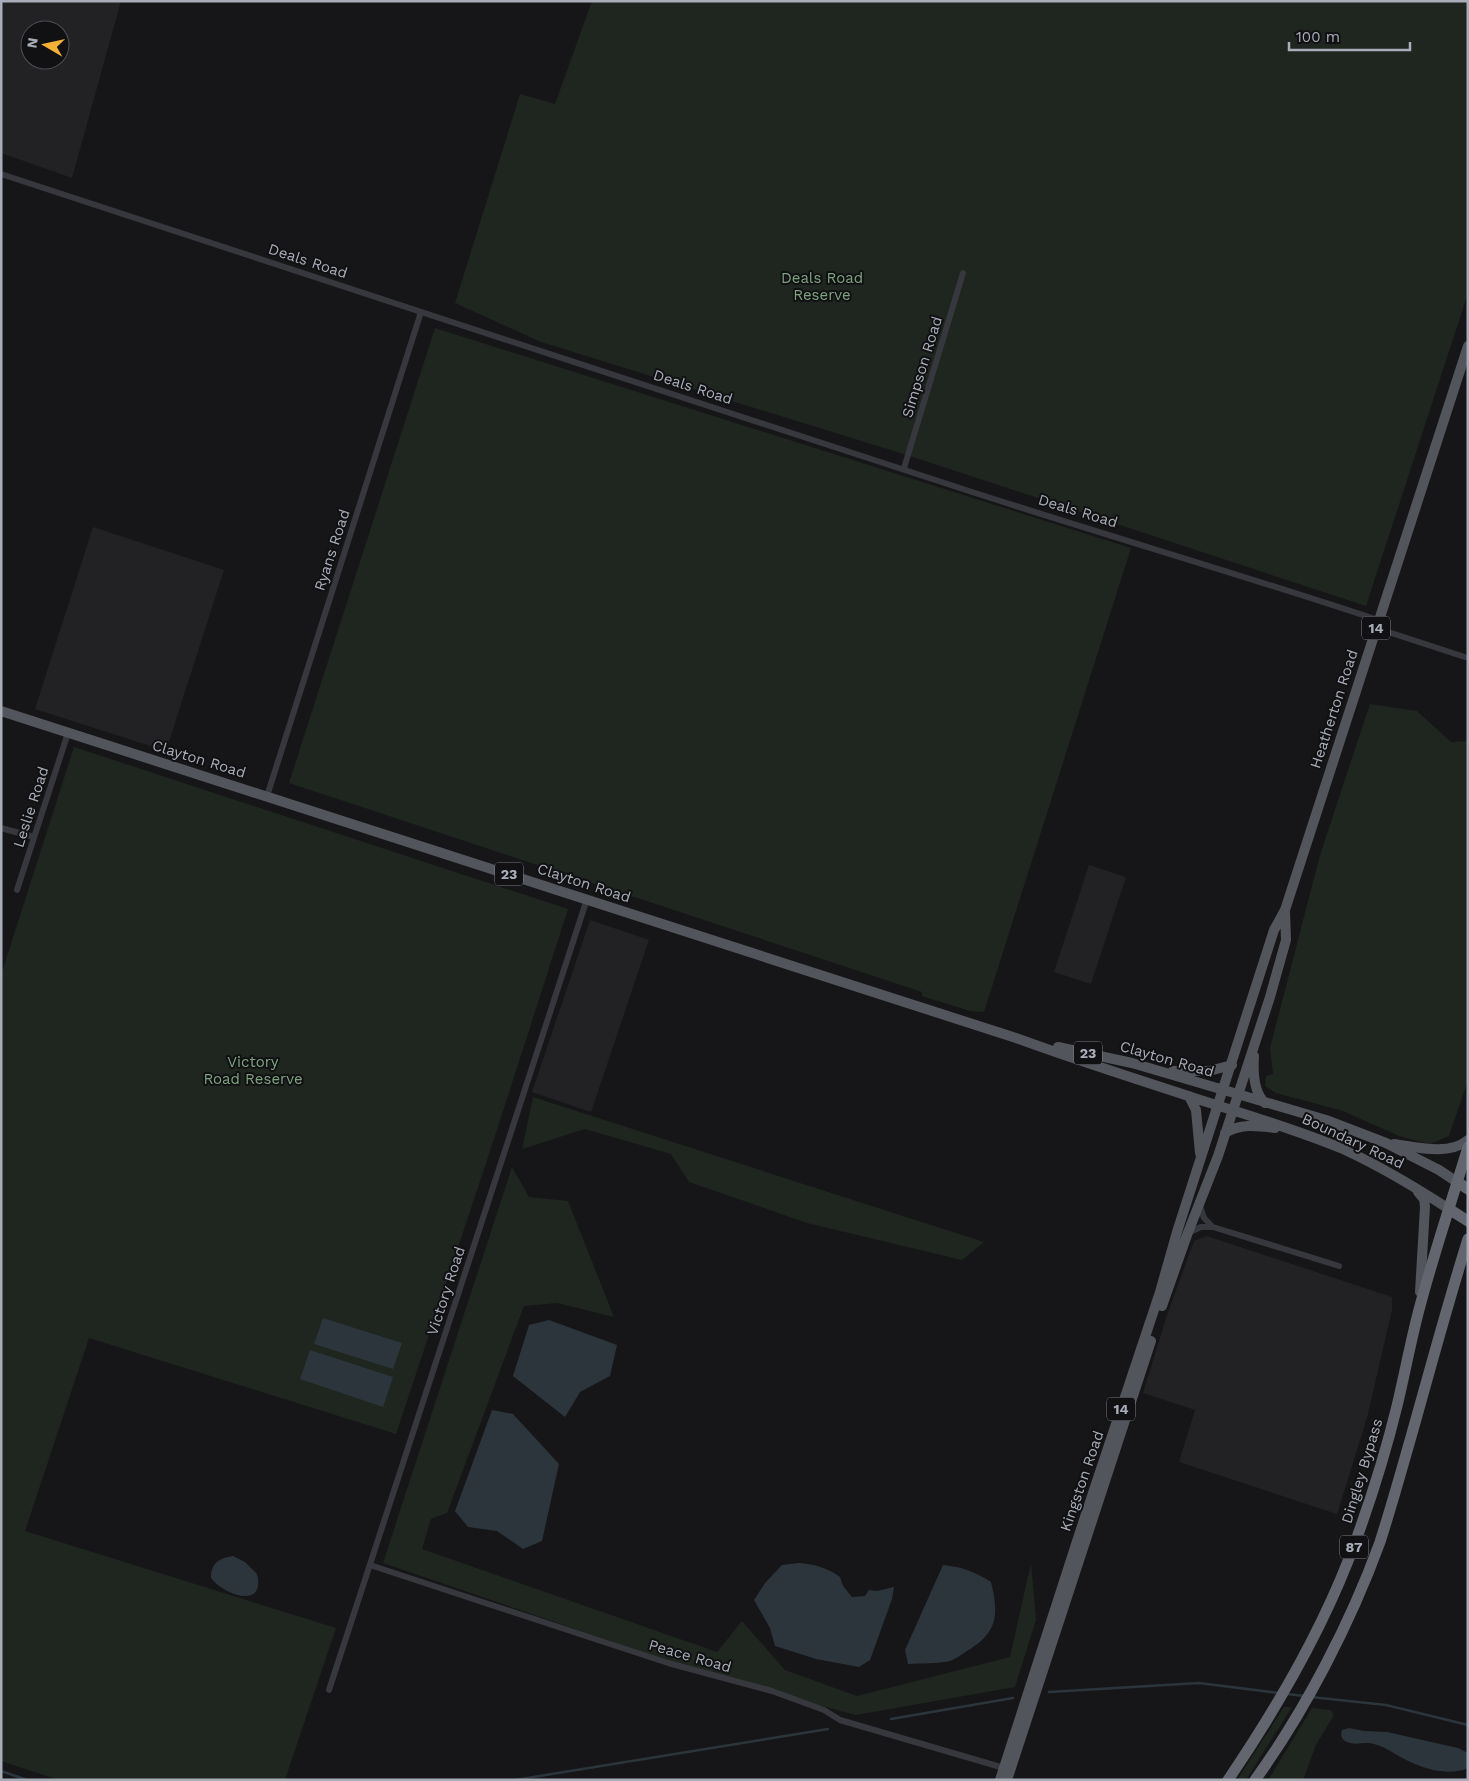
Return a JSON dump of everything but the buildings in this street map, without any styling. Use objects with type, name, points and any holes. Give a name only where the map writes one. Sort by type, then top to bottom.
[{"type":"highway","name":"Dingley Bypass","points":[[1228,1780],[1292,1679],[1319,1627],[1356,1541],[1375,1486],[1397,1408],[1420,1306],[1468,1147]]},
{"type":"highway","name":"Boundary Road","points":[[1457,1182],[1468,1189]]},
{"type":"highway","name":"Boundary Road","points":[[1449,1209],[1468,1221]]},
{"type":"highway","name":"87","points":[[1255,1780],[1299,1712],[1313,1686],[1347,1620],[1380,1540],[1468,1239]]},
{"type":"main road","name":"Heatherton Road","points":[[1218,1105],[1274,930],[1285,910],[1468,346]]},
{"type":"main road","name":"Clayton Road","points":[[1,711],[587,899],[1218,1105]]},
{"type":"main road","name":"Heatherton Road","points":[[1233,1110],[1286,940],[1285,910]]},
{"type":"main road","points":[[1257,1035],[1254,1056],[1255,1082],[1259,1096],[1266,1104]]},
{"type":"main road","name":"Clayton Road","points":[[1016,1038],[1113,1058],[1223,1090]]},
{"type":"main road","points":[[1145,1082],[1155,1070],[1209,1071],[1232,1065]]},
{"type":"main road","name":"Boundary Road","points":[[1223,1090],[1326,1120],[1386,1143],[1439,1170],[1457,1182]]},
{"type":"main road","points":[[1189,1096],[1196,1108],[1200,1164]]},
{"type":"main road","name":"Boundary Road","points":[[1218,1105],[1290,1129],[1343,1150],[1413,1186],[1449,1209]]},
{"type":"main road","name":"Kingston Road","points":[[1007,1773],[1079,1535],[1160,1292],[1218,1105]]},
{"type":"main road","name":"Kingston Road","points":[[1000,1780],[1007,1773],[1101,1498],[1158,1318],[1233,1110]]},
{"type":"main road","points":[[1226,1133],[1246,1126],[1290,1129]]},
{"type":"main road","points":[[1386,1143],[1425,1148],[1451,1148],[1460,1146],[1468,1140]]},
{"type":"main road","points":[[1413,1186],[1423,1198],[1425,1207],[1420,1306]]},
{"type":"main road","points":[[1457,1274],[1468,1261]]},
{"type":"street","name":"Deals Road","points":[[1,174],[970,491],[1251,578],[1468,658]]},
{"type":"street","name":"Simpson Road","points":[[904,468],[963,273]]},
{"type":"street","name":"Ryans Road","points":[[267,796],[421,312]]},
{"type":"street","name":"Leslie Road","points":[[17,890],[68,733]]},
{"type":"street","points":[[1,828],[34,837]]},
{"type":"street","name":"Victory Road","points":[[329,1690],[587,899]]},
{"type":"street","points":[[1200,1204],[1204,1218],[1213,1227]]},
{"type":"street","points":[[1188,1233],[1201,1227],[1213,1227],[1339,1266]]},
{"type":"street","name":"Peace Road","points":[[370,1565],[668,1663],[772,1691],[824,1710],[840,1720],[1007,1773]]},
{"type":"shaded area","points":[[1,1],[121,1],[72,178],[1,153]]},
{"type":"shaded area","points":[[93,527],[224,570],[166,751],[35,709]]},
{"type":"shaded area","points":[[1089,865],[1126,877],[1091,984],[1054,972]]},
{"type":"shaded area","points":[[590,920],[649,940],[591,1112],[532,1092]]},
{"type":"shaded area","points":[[1207,1236],[1392,1297],[1392,1310],[1367,1418],[1337,1514],[1179,1462],[1195,1410],[1143,1393],[1167,1315],[1194,1241]]},
{"type":"shaded area","points":[[323,1318],[402,1343],[393,1369],[314,1344]]},
{"type":"shaded area","points":[[549,1320],[617,1345],[610,1376],[580,1392],[565,1417],[513,1376],[529,1325]]},
{"type":"shaded area","points":[[310,1350],[393,1377],[383,1407],[300,1379]]},
{"type":"shaded area","points":[[492,1410],[513,1414],[559,1464],[542,1541],[523,1549],[497,1531],[468,1527],[455,1511]]},
{"type":"shaded area","points":[[233,1556],[245,1562],[257,1574],[258,1585],[255,1592],[250,1596],[233,1594],[211,1578],[212,1569],[217,1562]]},
{"type":"shaded area","points":[[798,1563],[820,1567],[840,1577],[843,1586],[852,1597],[865,1596],[869,1590],[877,1591],[894,1587],[892,1599],[870,1660],[859,1667],[816,1659],[775,1646],[770,1628],[754,1600],[765,1583],[782,1565]]},
{"type":"shaded area","points":[[943,1565],[969,1570],[991,1582],[995,1604],[994,1622],[985,1637],[950,1661],[908,1664],[905,1650]]},
{"type":"shaded area","points":[[1349,1728],[1387,1732],[1458,1748],[1468,1753],[1468,1768],[1448,1772],[1435,1770],[1410,1762],[1374,1744],[1347,1742],[1342,1738],[1341,1732]]},
{"type":"green space","name":"Deals Road Reserve","points":[[592,1],[1468,1],[1468,293],[1366,606],[910,456],[541,342],[455,303],[520,94],[555,104]]},
{"type":"green space","points":[[435,328],[1131,548],[984,1012],[970,1011],[922,996],[922,992],[289,783]]},
{"type":"green space","points":[[1370,704],[1417,711],[1451,742],[1468,741],[1468,1080],[1449,1136],[1430,1144],[1399,1136],[1343,1111],[1276,1093],[1265,1086],[1266,1076],[1273,1074],[1270,1048],[1320,855]]},
{"type":"green space","name":"Victory Road Reserve","points":[[74,747],[568,909],[396,1434],[89,1338],[25,1531],[336,1628],[285,1780],[59,1780],[1,1761],[1,975]]},
{"type":"green space","points":[[533,1097],[984,1242],[962,1260],[807,1223],[689,1182],[671,1154],[585,1129],[522,1149]]},
{"type":"green space","points":[[512,1167],[529,1197],[568,1201],[614,1317],[557,1303],[524,1306],[447,1513],[431,1519],[422,1549],[717,1652],[742,1621],[785,1670],[857,1696],[1010,1657],[1031,1563],[1036,1620],[1015,1687],[856,1715],[721,1679],[383,1563]]},
{"type":"green space","points":[[1284,1707],[1292,1707],[1246,1780],[1237,1780]]},
{"type":"green space","points":[[1312,1708],[1331,1710],[1334,1715],[1316,1745],[1303,1780],[1268,1780]]},
{"type":"waterway","points":[[1049,1692],[1199,1683],[1279,1693]]},
{"type":"waterway","points":[[1287,1694],[1304,1696]]},
{"type":"waterway","points":[[1311,1697],[1386,1705],[1468,1725]]},
{"type":"waterway","points":[[891,1719],[1013,1698]]},
{"type":"waterway","points":[[515,1780],[828,1729]]},
{"type":"waterway","points":[[1,1771],[27,1780]]}]
